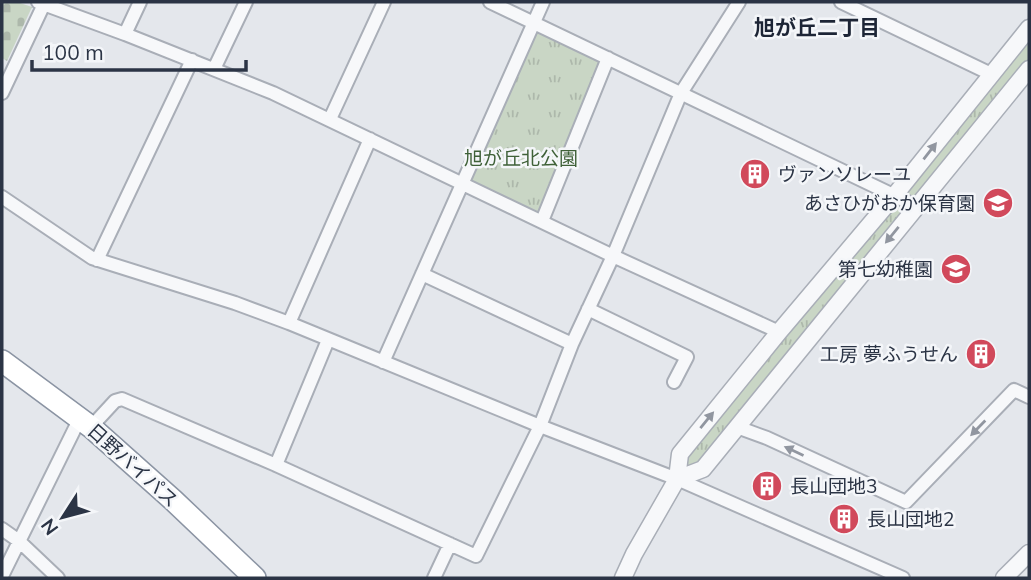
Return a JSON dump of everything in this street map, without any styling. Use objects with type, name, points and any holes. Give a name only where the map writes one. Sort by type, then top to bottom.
[{"type":"highway","name":"日野バイパス","points":[[2,361],[85,423],[173,500],[255,578]]},
{"type":"street","points":[[2,93],[42,2],[273,93],[613,256],[779,332]]},
{"type":"street","points":[[125,34],[140,2]]},
{"type":"street","points":[[214,69],[246,2]]},
{"type":"street","points":[[330,119],[384,2]]},
{"type":"street","points":[[489,2],[916,206]]},
{"type":"street","points":[[383,362],[543,2]]},
{"type":"street","points":[[2,576],[85,423],[115,401],[122,399],[276,465],[476,556],[540,426],[572,344],[613,256],[681,93],[739,2]]},
{"type":"street","points":[[841,2],[991,74]]},
{"type":"street","points":[[623,578],[677,479],[680,454],[1029,28]]},
{"type":"street","points":[[542,221],[608,58]]},
{"type":"street","points":[[97,260],[192,60]]},
{"type":"street","points":[[677,479],[703,468],[1029,69]]},
{"type":"street","points":[[289,323],[370,139]]},
{"type":"street","points":[[2,197],[97,260],[289,323],[677,479],[903,578]]},
{"type":"street","points":[[422,274],[572,344]]},
{"type":"street","points":[[588,309],[687,357],[674,382]]},
{"type":"street","points":[[276,465],[328,340]]},
{"type":"street","points":[[737,427],[767,438],[906,502],[1014,390],[1029,397]]},
{"type":"street","points":[[2,529],[19,541],[58,578]]},
{"type":"street","points":[[434,578],[450,544]]},
{"type":"street","points":[[1004,578],[1029,553]]},
{"type":"green space","points":[[2,2],[17,2],[32,7],[7,61],[2,58]]},
{"type":"green space","name":"旭が丘北公園","points":[[534,23],[608,58],[542,221],[462,184]]},
{"type":"green space","points":[[1029,28],[1029,69],[703,469],[677,479],[680,454]]},
{"type":"place","name":"ヴァンソレーユ","points":[[755,174]]},
{"type":"place","name":"あさひがおか保育園","points":[[998,203]]},
{"type":"place","name":"第七幼稚園","points":[[956,269]]},
{"type":"place","name":"工房 夢ふうせん","points":[[981,354]]},
{"type":"place","name":"長山団地3","points":[[767,486]]},
{"type":"place","name":"長山団地2","points":[[844,519]]},
{"type":"district","name":"旭が丘二丁目","points":[[817,28]]}]
